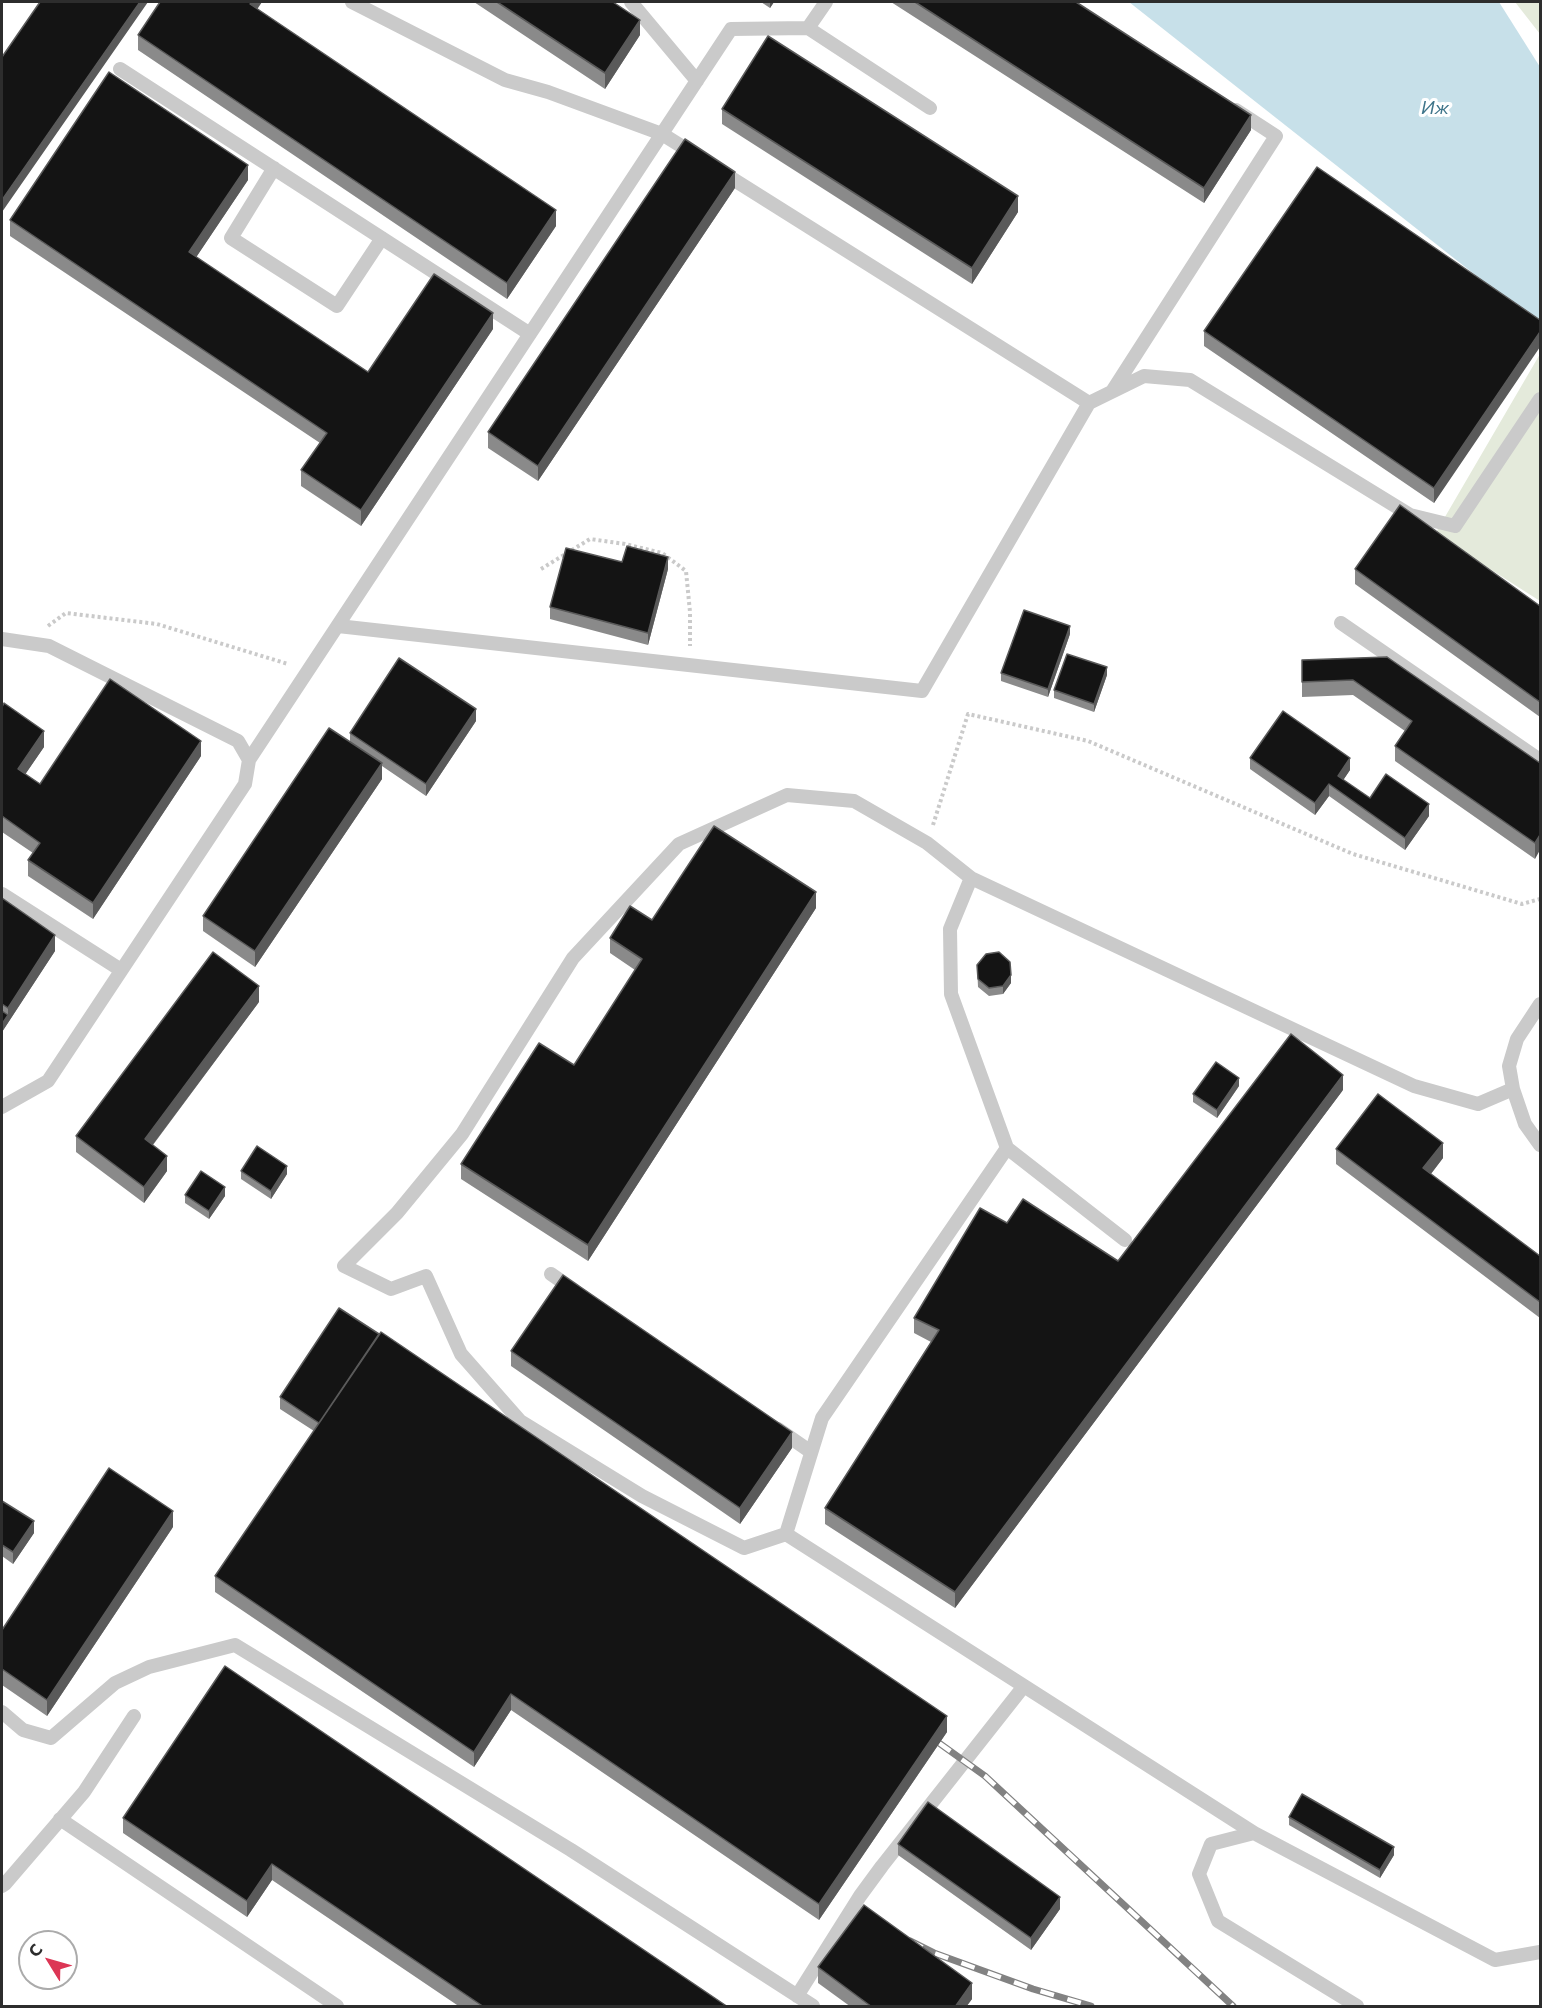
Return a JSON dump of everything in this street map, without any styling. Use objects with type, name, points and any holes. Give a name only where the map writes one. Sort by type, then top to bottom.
[{"type":"lane","points":[[352,2],[505,81],[548,92],[662,134],[1089,403]]},
{"type":"lane","points":[[631,2],[697,81]]},
{"type":"lane","points":[[808,28],[826,2]]},
{"type":"lane","points":[[2,1107],[48,1081],[245,784],[249,760],[731,29],[808,28],[930,108]]},
{"type":"lane","points":[[120,69],[530,334]]},
{"type":"lane","points":[[1112,392],[1276,136],[1227,104]]},
{"type":"lane","points":[[274,168],[231,238],[337,306],[382,238]]},
{"type":"lane","points":[[338,626],[922,691],[1089,403],[1144,376],[1190,380],[1410,515],[1455,526],[1540,399]]},
{"type":"lane","points":[[1341,623],[1540,760]]},
{"type":"lane","points":[[2,639],[49,646],[238,741],[249,760]]},
{"type":"lane","points":[[786,1534],[744,1548],[642,1496],[520,1421],[461,1354],[426,1276],[391,1289],[344,1266],[397,1213],[462,1134],[573,958],[679,844],[787,795],[854,801],[927,843],[971,878],[1414,1086],[1478,1104],[1513,1089]]},
{"type":"lane","points":[[971,878],[950,929],[951,994],[1007,1148],[1125,1240]]},
{"type":"lane","points":[[2,894],[121,970]]},
{"type":"lane","points":[[1540,1004],[1517,1039],[1509,1066],[1513,1089],[1525,1124],[1540,1145]]},
{"type":"lane","points":[[786,1534],[822,1418],[1007,1148]]},
{"type":"lane","points":[[551,1274],[590,1300]]},
{"type":"lane","points":[[763,1419],[811,1452]]},
{"type":"lane","points":[[786,1534],[1254,1833],[1495,1960],[1540,1952]]},
{"type":"lane","points":[[2,1712],[23,1730],[51,1738],[115,1683],[148,1668],[235,1645],[571,1850],[813,2007]]},
{"type":"lane","points":[[797,1996],[860,1896],[1024,1686]]},
{"type":"lane","points":[[2,1886],[84,1792],[134,1716]]},
{"type":"lane","points":[[60,1819],[337,2007]]},
{"type":"lane","points":[[1254,1833],[1211,1844],[1198,1874],[1218,1921],[1357,2007]]},
{"type":"path","points":[[541,569],[590,538],[662,553],[686,571],[690,612],[690,665]]},
{"type":"path","points":[[26,642],[66,613],[157,624],[309,670]]},
{"type":"path","points":[[927,843],[968,714],[1088,741],[1353,854],[1522,904],[1540,899]]},
{"type":"green space","points":[[1515,2],[1540,2],[1540,34]]},
{"type":"green space","points":[[1540,354],[1540,601],[1435,534]]},
{"type":"water","name":"Иж","points":[[1129,2],[1499,2],[1540,67],[1540,326]]},
{"type":"building","points":[[40,2],[140,2],[2,200],[2,57]]},
{"type":"building","points":[[160,2],[252,2],[250,4],[556,210],[507,283],[138,35]]},
{"type":"building","points":[[497,2],[613,2],[640,20],[605,73]]},
{"type":"building","points":[[915,2],[1076,2],[1251,115],[1204,188]]},
{"type":"building","points":[[768,36],[1018,196],[972,268],[722,109]]},
{"type":"building","points":[[109,72],[248,165],[189,252],[368,372],[434,274],[493,313],[361,510],[301,470],[327,433],[10,220]]},
{"type":"building","points":[[685,139],[735,172],[538,466],[488,432]]},
{"type":"building","points":[[1317,167],[1540,320],[1540,332],[1434,488],[1204,331]]},
{"type":"building","points":[[1400,505],[1540,606],[1540,702],[1355,569]]},
{"type":"building","points":[[627,546],[668,557],[648,633],[550,607],[566,548],[622,562]]},
{"type":"building","points":[[1024,610],[1070,626],[1048,689],[1001,673]]},
{"type":"building","points":[[1067,654],[1107,667],[1094,704],[1054,690]]},
{"type":"building","points":[[1387,657],[1540,763],[1540,835],[1535,843],[1395,746],[1412,721],[1353,680],[1302,682],[1302,660]]},
{"type":"building","points":[[399,658],[476,709],[426,784],[350,733]]},
{"type":"building","points":[[110,679],[201,741],[93,903],[28,860],[40,843],[2,816],[2,707],[4,703],[44,731],[18,769],[40,784]]},
{"type":"building","points":[[1283,711],[1350,758],[1338,776],[1370,798],[1386,774],[1429,804],[1405,838],[1329,784],[1315,803],[1250,758]]},
{"type":"building","points":[[329,728],[382,763],[255,951],[203,916]]},
{"type":"building","points":[[714,826],[816,892],[588,1245],[461,1164],[539,1043],[574,1065],[642,959],[610,938],[630,906],[652,920]]},
{"type":"building","points":[[2,898],[55,935],[8,1008],[2,1004]]},
{"type":"building","points":[[213,952],[259,986],[145,1139],[167,1156],[144,1187],[76,1136]]},
{"type":"building","points":[[999,952],[1010,962],[1011,975],[1003,986],[989,988],[978,979],[977,965],[986,954]]},
{"type":"building","points":[[2,1011],[8,1015],[2,1024]]},
{"type":"building","points":[[1291,1034],[1343,1075],[955,1592],[825,1508],[939,1330],[914,1318],[980,1208],[1007,1223],[1023,1199],[1118,1261]]},
{"type":"building","points":[[1216,1062],[1239,1078],[1217,1110],[1193,1094]]},
{"type":"building","points":[[1378,1094],[1443,1143],[1423,1168],[1540,1256],[1540,1302],[1336,1149]]},
{"type":"building","points":[[257,1146],[287,1166],[271,1191],[241,1171]]},
{"type":"building","points":[[201,1171],[225,1187],[209,1211],[185,1195]]},
{"type":"building","points":[[563,1275],[792,1432],[740,1508],[511,1351]]},
{"type":"building","points":[[339,1308],[379,1334],[319,1423],[280,1397]]},
{"type":"building","points":[[381,1332],[947,1716],[819,1904],[511,1694],[474,1752],[215,1576]]},
{"type":"building","points":[[109,1468],[173,1511],[47,1700],[2,1669],[2,1630]]},
{"type":"building","points":[[2,1501],[34,1521],[13,1552],[2,1545]]},
{"type":"building","points":[[225,1666],[728,2007],[484,2007],[272,1864],[247,1901],[123,1818]]},
{"type":"building","points":[[1302,1794],[1394,1847],[1380,1870],[1289,1817]]},
{"type":"building","points":[[928,1802],[1060,1897],[1031,1938],[898,1844]]},
{"type":"building","points":[[864,1905],[972,1983],[955,2007],[872,2007],[818,1967]]},
{"type":"railway","points":[[939,1743],[985,1776],[1233,2006]]},
{"type":"railway","points":[[910,1941],[934,1953],[1033,1989],[1091,2006]]}]
